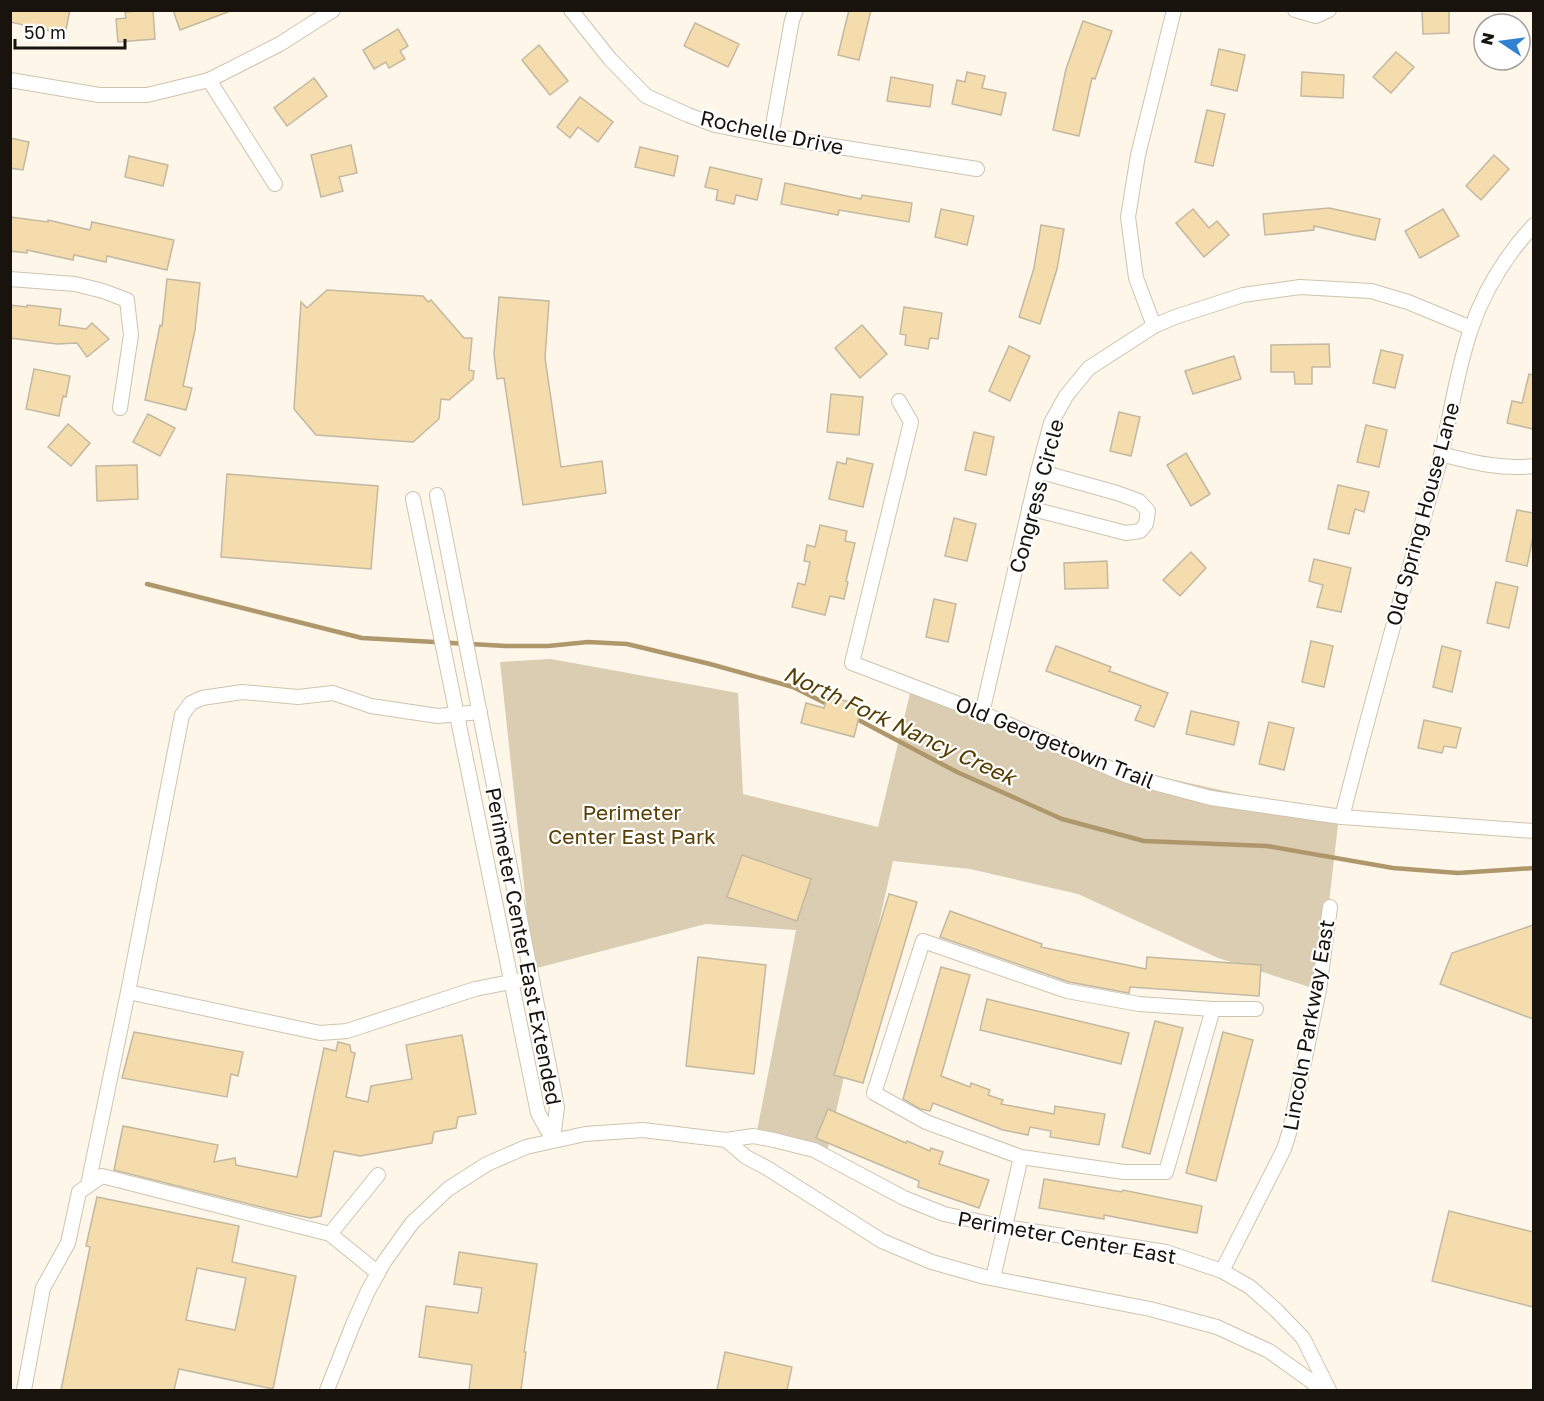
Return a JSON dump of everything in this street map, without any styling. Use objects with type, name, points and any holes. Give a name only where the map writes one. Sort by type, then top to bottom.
[{"type":"street","points":[[10,80],[99,95],[147,95],[209,80],[280,44],[333,10]]},
{"type":"street","name":"Rochelle Drive","points":[[571,10],[610,59],[646,96],[688,115],[715,124],[771,136],[977,169]]},
{"type":"street","points":[[771,136],[792,20],[796,10]]},
{"type":"street","points":[[1154,326],[1136,278],[1128,217],[1138,155],[1174,10]]},
{"type":"street","points":[[1295,10],[1316,15],[1329,10]]},
{"type":"street","points":[[209,80],[275,184]]},
{"type":"street","name":"Old Spring House Lane","points":[[1342,817],[1441,454],[1471,328],[1496,276],[1533,225]]},
{"type":"street","points":[[10,279],[75,284],[104,291],[127,300],[131,334],[120,408]]},
{"type":"street","name":"Congress Circle","points":[[982,712],[1051,423],[1066,396],[1089,368],[1154,326],[1243,295],[1300,287],[1371,291],[1408,302],[1471,328]]},
{"type":"street","name":"Old Georgetown Trail","points":[[899,401],[911,422],[852,663],[982,712],[1128,776],[1211,798],[1342,817],[1533,831]]},
{"type":"street","points":[[1441,454],[1473,463],[1517,468],[1533,466]]},
{"type":"street","points":[[1029,508],[1126,533],[1140,531],[1146,524],[1148,511],[1139,501],[1038,471]]},
{"type":"street","name":"Perimeter Center East Extended","points":[[437,495],[557,1107],[553,1140]]},
{"type":"street","name":"Perimeter Center East Extended","points":[[413,499],[538,1113],[553,1140]]},
{"type":"street","points":[[88,1185],[182,715],[191,703],[202,698],[242,692],[298,697],[333,693],[371,706],[425,715],[457,716],[480,712]]},
{"type":"street","name":"Lincoln Parkway East","points":[[1222,1271],[1284,1149],[1290,1130],[1319,990],[1330,907]]},
{"type":"street","points":[[1213,1009],[1166,1172],[1124,1172],[1021,1157],[926,1122],[874,1093],[923,941],[1067,991],[1139,1004],[1213,1009],[1256,1009]]},
{"type":"street","points":[[128,992],[320,1033],[347,1031],[475,989],[531,978]]},
{"type":"street","name":"Perimeter Center East","points":[[327,1390],[354,1322],[378,1273],[412,1223],[448,1189],[507,1154],[553,1140],[585,1134],[643,1130],[726,1140],[753,1137],[814,1150],[904,1198],[944,1215],[1005,1227],[1166,1252],[1222,1271],[1250,1287],[1303,1338],[1329,1390]]},
{"type":"street","points":[[726,1140],[746,1158],[767,1168],[882,1240],[932,1262],[993,1278],[1150,1309],[1217,1327],[1269,1351],[1320,1390]]},
{"type":"street","points":[[993,1278],[1021,1157]]},
{"type":"street","points":[[330,1234],[378,1175]]},
{"type":"street","points":[[24,1390],[43,1288],[68,1243],[79,1192],[102,1176],[330,1234],[378,1273]]},
{"type":"green space","name":"Perimeter Center East Park","points":[[551,659],[738,693],[743,794],[878,827],[911,689],[1130,770],[1339,816],[1319,990],[1218,958],[1078,894],[970,869],[893,861],[826,1156],[757,1131],[796,930],[706,924],[533,969],[500,662]]},
{"type":"building","points":[[10,10],[70,10],[65,34],[10,22]]},
{"type":"building","points":[[153,10],[155,39],[118,42],[116,19],[126,18],[125,12]]},
{"type":"building","points":[[173,10],[228,10],[228,12],[180,30]]},
{"type":"building","points":[[849,10],[871,10],[859,60],[838,55]]},
{"type":"building","points":[[1422,10],[1449,10],[1449,33],[1423,34]]},
{"type":"building","points":[[1083,21],[1112,31],[1095,79],[1092,78],[1079,136],[1053,130],[1066,69]]},
{"type":"building","points":[[695,23],[739,44],[728,67],[684,46]]},
{"type":"building","points":[[398,29],[408,46],[400,51],[405,59],[389,68],[386,62],[374,69],[363,50]]},
{"type":"building","points":[[539,45],[568,81],[550,95],[522,60]]},
{"type":"building","points":[[1219,49],[1245,55],[1237,91],[1211,85]]},
{"type":"building","points":[[1396,52],[1414,67],[1391,93],[1373,77]]},
{"type":"building","points":[[967,72],[985,76],[982,88],[1006,93],[1001,115],[952,104],[957,80],[965,82]]},
{"type":"building","points":[[1302,72],[1344,75],[1343,98],[1301,96]]},
{"type":"building","points":[[891,77],[933,85],[930,107],[887,101]]},
{"type":"building","points":[[314,78],[327,96],[287,126],[274,108]]},
{"type":"building","points":[[580,97],[613,122],[598,142],[578,127],[570,138],[557,127]]},
{"type":"building","points":[[1207,110],[1225,114],[1213,166],[1195,162]]},
{"type":"building","points":[[10,138],[29,142],[23,170],[10,168]]},
{"type":"building","points":[[351,145],[357,173],[339,177],[343,191],[321,197],[311,155]]},
{"type":"building","points":[[640,147],[678,156],[674,176],[635,167]]},
{"type":"building","points":[[1494,155],[1509,169],[1481,200],[1466,186]]},
{"type":"building","points":[[129,156],[168,165],[163,186],[125,177]]},
{"type":"building","points":[[710,167],[762,179],[757,200],[736,195],[734,204],[716,200],[718,190],[705,187]]},
{"type":"building","points":[[785,183],[861,199],[862,195],[912,203],[909,222],[839,210],[838,215],[781,204]]},
{"type":"building","points":[[1329,208],[1380,219],[1375,240],[1314,226],[1314,230],[1265,235],[1263,214]]},
{"type":"building","points":[[941,209],[974,216],[967,245],[935,237]]},
{"type":"building","points":[[1193,209],[1209,228],[1217,221],[1229,235],[1204,257],[1176,223]]},
{"type":"building","points":[[1443,209],[1459,236],[1420,258],[1405,231]]},
{"type":"building","points":[[10,217],[48,222],[48,220],[90,230],[92,222],[174,240],[167,270],[107,256],[106,262],[74,255],[73,260],[27,250],[27,253],[10,251]]},
{"type":"building","points":[[1041,225],[1064,229],[1057,269],[1040,324],[1019,317],[1034,268]]},
{"type":"building","points":[[167,279],[200,283],[195,330],[183,386],[192,388],[186,410],[145,400],[160,325],[162,326]]},
{"type":"building","points":[[327,290],[423,296],[428,302],[431,300],[464,338],[472,338],[469,370],[474,371],[473,379],[449,400],[441,399],[439,419],[413,442],[316,435],[294,409],[301,302],[307,308]]},
{"type":"building","points":[[499,297],[549,301],[545,358],[561,467],[602,461],[606,493],[523,505],[504,378],[497,379],[494,354]]},
{"type":"building","points":[[10,305],[61,309],[59,325],[86,329],[92,323],[109,339],[87,357],[77,343],[57,344],[10,338]]},
{"type":"building","points":[[904,307],[942,313],[938,339],[930,338],[928,349],[905,345],[906,335],[900,334]]},
{"type":"building","points":[[862,325],[887,354],[860,378],[835,348]]},
{"type":"building","points":[[1329,344],[1330,367],[1312,367],[1312,384],[1295,384],[1294,372],[1271,372],[1271,345]]},
{"type":"building","points":[[1009,346],[1030,356],[1010,401],[989,391]]},
{"type":"building","points":[[1381,350],[1403,355],[1395,388],[1373,383]]},
{"type":"building","points":[[1234,356],[1241,379],[1193,394],[1185,371]]},
{"type":"building","points":[[34,369],[70,376],[59,416],[26,409]]},
{"type":"building","points":[[1529,374],[1533,375],[1533,429],[1507,423],[1512,401],[1522,403]]},
{"type":"building","points":[[831,394],[863,397],[859,435],[827,432]]},
{"type":"building","points":[[1119,412],[1140,417],[1131,456],[1110,451]]},
{"type":"building","points":[[148,414],[175,428],[160,456],[133,442]]},
{"type":"building","points":[[68,424],[90,443],[71,466],[48,447]]},
{"type":"building","points":[[1366,425],[1387,430],[1379,467],[1357,462]]},
{"type":"building","points":[[974,432],[994,437],[986,475],[965,470]]},
{"type":"building","points":[[1186,453],[1210,494],[1191,506],[1167,465]]},
{"type":"building","points":[[847,458],[873,464],[863,507],[829,499],[837,462],[846,464]]},
{"type":"building","points":[[137,465],[138,499],[97,501],[96,466]]},
{"type":"building","points":[[227,474],[378,486],[371,569],[221,557]]},
{"type":"building","points":[[1338,485],[1369,492],[1364,512],[1355,509],[1349,534],[1328,529]]},
{"type":"building","points":[[1517,510],[1533,513],[1533,537],[1527,566],[1506,561]]},
{"type":"building","points":[[954,518],[976,524],[967,561],[945,556]]},
{"type":"building","points":[[820,525],[847,531],[845,541],[855,543],[844,599],[830,596],[825,615],[792,607],[798,583],[805,585],[810,562],[804,561],[807,545],[815,547]]},
{"type":"building","points":[[1191,552],[1206,568],[1180,596],[1163,580]]},
{"type":"building","points":[[1314,559],[1351,568],[1341,612],[1317,607],[1323,585],[1309,581]]},
{"type":"building","points":[[1107,561],[1108,588],[1065,589],[1064,563]]},
{"type":"building","points":[[1496,582],[1518,587],[1509,628],[1487,623]]},
{"type":"building","points":[[934,599],[956,604],[948,642],[926,637]]},
{"type":"building","points":[[1311,641],[1333,646],[1324,687],[1302,682]]},
{"type":"building","points":[[1056,646],[1111,667],[1109,671],[1168,693],[1154,727],[1135,720],[1141,706],[1046,671]]},
{"type":"building","points":[[1442,646],[1461,651],[1452,692],[1433,687]]},
{"type":"building","points":[[827,696],[862,705],[854,737],[801,723],[806,703],[824,708]]},
{"type":"building","points":[[1191,711],[1239,722],[1234,745],[1186,734]]},
{"type":"building","points":[[1424,720],[1461,728],[1456,748],[1444,746],[1442,753],[1418,748]]},
{"type":"building","points":[[1269,722],[1294,728],[1284,770],[1259,764]]},
{"type":"building","points":[[742,855],[811,879],[797,921],[727,897]]},
{"type":"building","points":[[889,894],[917,902],[863,1083],[834,1075]]},
{"type":"building","points":[[950,911],[1042,944],[1041,947],[1146,969],[1147,957],[1261,965],[1259,996],[1130,987],[1129,993],[1069,982],[940,937]]},
{"type":"building","points":[[1533,925],[1533,1019],[1440,984],[1452,953]]},
{"type":"building","points":[[698,957],[766,965],[754,1074],[686,1066]]},
{"type":"building","points":[[941,967],[970,975],[941,1076],[970,1087],[971,1083],[990,1090],[988,1095],[1003,1100],[1001,1104],[1054,1114],[1055,1106],[1105,1114],[1099,1145],[1050,1137],[1051,1131],[1030,1127],[1028,1135],[1003,1130],[933,1103],[930,1111],[920,1109],[903,1099]]},
{"type":"building","points":[[987,999],[1129,1033],[1121,1064],[980,1030]]},
{"type":"building","points":[[1155,1021],[1183,1028],[1150,1154],[1122,1147]]},
{"type":"building","points":[[134,1032],[243,1052],[238,1076],[231,1074],[227,1097],[122,1078]]},
{"type":"building","points":[[1223,1032],[1253,1040],[1216,1181],[1186,1173]]},
{"type":"building","points":[[462,1035],[476,1114],[458,1117],[456,1128],[434,1132],[432,1143],[360,1156],[334,1151],[321,1216],[310,1218],[273,1210],[114,1170],[123,1126],[218,1145],[214,1162],[235,1158],[236,1165],[297,1177],[324,1048],[336,1051],[338,1042],[350,1045],[351,1052],[355,1053],[346,1097],[368,1102],[371,1086],[412,1079],[406,1045]]},
{"type":"building","points":[[828,1109],[906,1143],[907,1141],[930,1151],[931,1148],[943,1152],[939,1164],[989,1180],[979,1208],[918,1187],[919,1181],[816,1138]]},
{"type":"building","points":[[1044,1179],[1122,1192],[1123,1190],[1202,1206],[1197,1233],[1104,1215],[1104,1219],[1039,1208]]},
{"type":"building","points":[[97,1197],[239,1226],[232,1262],[296,1276],[273,1389],[179,1369],[174,1390],[61,1390],[90,1247],[86,1246]],"holes":[[[197,1268],[246,1278],[235,1330],[186,1320]]]},
{"type":"building","points":[[1449,1211],[1533,1232],[1533,1307],[1432,1281]]},
{"type":"building","points":[[459,1252],[537,1264],[524,1352],[526,1352],[521,1390],[469,1390],[472,1365],[419,1357],[426,1306],[478,1313],[482,1288],[454,1284]]},
{"type":"building","points":[[725,1352],[792,1367],[787,1390],[717,1390]]},
{"type":"waterway","name":"North Fork Nancy Creek","points":[[147,584],[362,638],[506,646],[548,646],[588,642],[627,644],[793,687],[829,705]]},
{"type":"waterway","name":"North Fork Nancy Creek","points":[[853,717],[957,772],[1062,819],[1144,841],[1267,846],[1393,868],[1458,873],[1534,868]]}]
